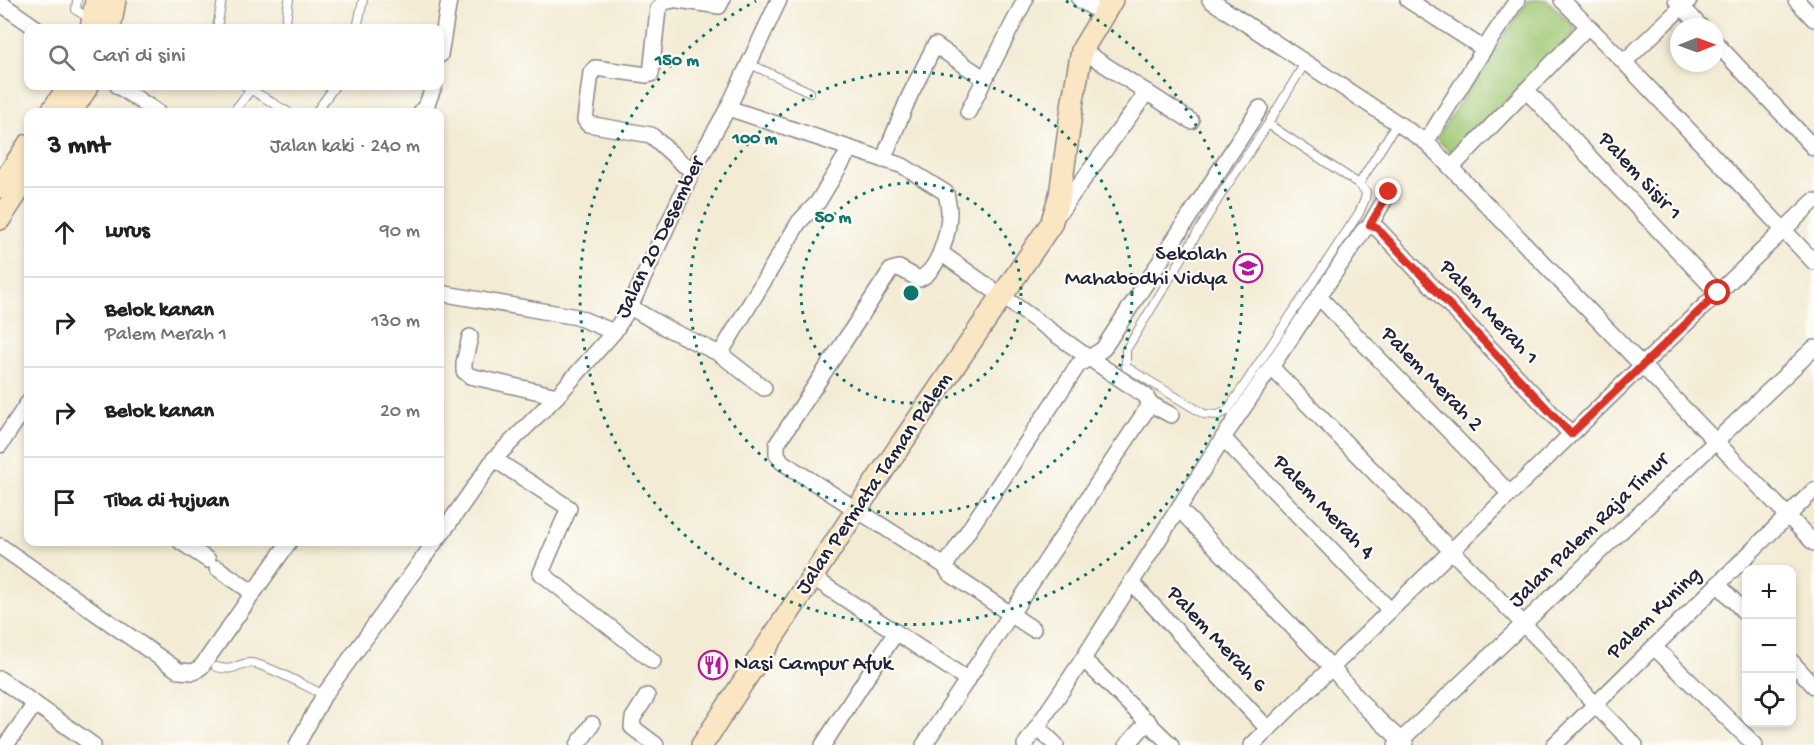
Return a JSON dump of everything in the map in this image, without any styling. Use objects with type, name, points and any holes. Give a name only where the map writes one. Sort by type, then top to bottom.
[{"type":"street","points":[[97,19],[115,0]]},
{"type":"street","points":[[444,31],[449,0]]},
{"type":"street","points":[[693,170],[684,165],[651,135],[585,123],[591,73],[595,68],[651,74],[658,9],[664,2],[676,0],[719,6],[722,0]]},
{"type":"street","name":"Jalan 20 Desember","points":[[444,530],[494,459],[557,396],[614,332],[630,307],[693,170],[728,108],[780,0]]},
{"type":"street","points":[[968,112],[1025,0]]},
{"type":"street","points":[[1080,0],[1107,7]]},
{"type":"street","points":[[1210,0],[1426,142],[1814,543]]},
{"type":"street","points":[[1408,0],[1484,49]]},
{"type":"street","points":[[1426,142],[1517,0]]},
{"type":"street","points":[[1562,0],[1785,229],[1814,262]]},
{"type":"street","points":[[1796,0],[1814,19]]},
{"type":"street","points":[[1624,62],[1682,2],[1694,18]]},
{"type":"street","points":[[0,3],[30,24]]},
{"type":"street","name":"Jalan Permata Taman Palem","points":[[702,745],[857,508],[1050,224],[1060,195],[1072,100],[1082,50],[1107,7]]},
{"type":"street","points":[[1452,167],[1588,26]]},
{"type":"street","points":[[883,160],[909,97],[935,45],[985,79]]},
{"type":"street","points":[[1082,50],[1191,121]]},
{"type":"street","points":[[1724,52],[1814,148]]},
{"type":"street","points":[[54,108],[66,90]]},
{"type":"street","points":[[74,108],[85,90]]},
{"type":"street","points":[[124,90],[151,108]]},
{"type":"street","points":[[424,108],[432,90]]},
{"type":"street","name":"Palem Sisir 1","points":[[1527,91],[1718,293]]},
{"type":"street","points":[[1050,224],[1147,92]]},
{"type":"street","points":[[728,108],[903,166],[946,193],[949,212],[941,253],[927,276],[919,279],[899,268],[891,270],[777,444],[777,454],[782,462],[945,566],[949,573],[1033,629]]},
{"type":"street","points":[[945,566],[1078,365],[1103,349],[1260,108]]},
{"type":"street","points":[[720,354],[799,222],[818,202],[850,149]]},
{"type":"street","points":[[0,187],[24,151]]},
{"type":"street","points":[[0,219],[24,182]]},
{"type":"street","points":[[1025,745],[1081,662],[1223,438],[1363,231],[1370,225],[1389,192]]},
{"type":"street","points":[[1252,745],[1643,364],[1814,201]]},
{"type":"street","name":"Palem Merah 1","points":[[1370,225],[1378,229],[1571,434]]},
{"type":"street","points":[[924,745],[1148,409],[1149,403],[1146,396],[941,253]]},
{"type":"street","points":[[444,294],[577,317],[614,332]]},
{"type":"street","name":"Palem Merah 2","points":[[1319,297],[1510,494]]},
{"type":"street","points":[[630,307],[666,328],[720,354],[764,388]]},
{"type":"street","points":[[470,338],[464,371],[470,376],[557,396]]},
{"type":"street","name":"Jalan Palem Raja Timur","points":[[1401,743],[1814,348]]},
{"type":"street","points":[[1271,367],[1546,647],[1595,705],[1635,745]]},
{"type":"street","points":[[1149,403],[1170,415]]},
{"type":"street","points":[[0,446],[24,410]]},
{"type":"street","name":"Palem Merah 4","points":[[1223,438],[1390,610]]},
{"type":"street","points":[[494,459],[569,508],[541,573],[653,661]]},
{"type":"street","name":"Palem Kuning","points":[[1554,745],[1814,490]]},
{"type":"street","points":[[1179,509],[1401,743]]},
{"type":"street","points":[[0,546],[179,671],[194,672],[202,666],[286,546]]},
{"type":"street","points":[[187,546],[252,592]]},
{"type":"street","points":[[297,745],[324,695],[432,546]]},
{"type":"street","points":[[812,577],[968,680]]},
{"type":"street","name":"Palem Merah 6","points":[[1131,582],[1269,729]]},
{"type":"street","points":[[1718,584],[1742,610]]},
{"type":"street","points":[[823,745],[896,632]]},
{"type":"street","points":[[1654,647],[1755,745]]},
{"type":"street","points":[[1081,662],[1148,721],[1171,745]]},
{"type":"street","points":[[1796,667],[1814,686]]},
{"type":"street","points":[[0,679],[93,745]]},
{"type":"street","points":[[647,696],[633,718],[632,727],[656,745]]},
{"type":"street","points":[[6,745],[34,704]]},
{"type":"street","points":[[1127,745],[1148,721]]},
{"type":"street","points":[[578,745],[592,724]]},
{"type":"street","points":[[1037,727],[1056,745]]},
{"type":"lane","points":[[77,0],[76,10],[97,19]]},
{"type":"lane","points":[[218,24],[222,0]]},
{"type":"lane","points":[[286,24],[289,0]]},
{"type":"lane","points":[[358,24],[363,0]]},
{"type":"lane","points":[[1268,124],[1359,184],[1366,192],[1365,199],[1359,213],[1227,411],[1218,415],[1204,414],[1126,367],[1126,350],[1305,63]]},
{"type":"lane","points":[[750,64],[810,92]]},
{"type":"lane","points":[[236,108],[247,90]]},
{"type":"lane","points":[[254,90],[282,108]]},
{"type":"lane","points":[[319,108],[332,90]]},
{"type":"lane","points":[[1359,184],[1397,123]]},
{"type":"lane","points":[[216,667],[230,670],[249,663],[262,666],[324,695]]},
{"type":"green space","points":[[1528,0],[1547,0],[1577,30],[1453,155],[1436,138]]},
{"type":"place","name":"Sekolah Mahabodhi Vidya","points":[[1248,268]]},
{"type":"place","name":"Nasi Campur Afuk","points":[[713,665]]},
{"type":"route","points":[[1389,192],[1370,225],[1378,229],[1571,434],[1718,293]]}]
